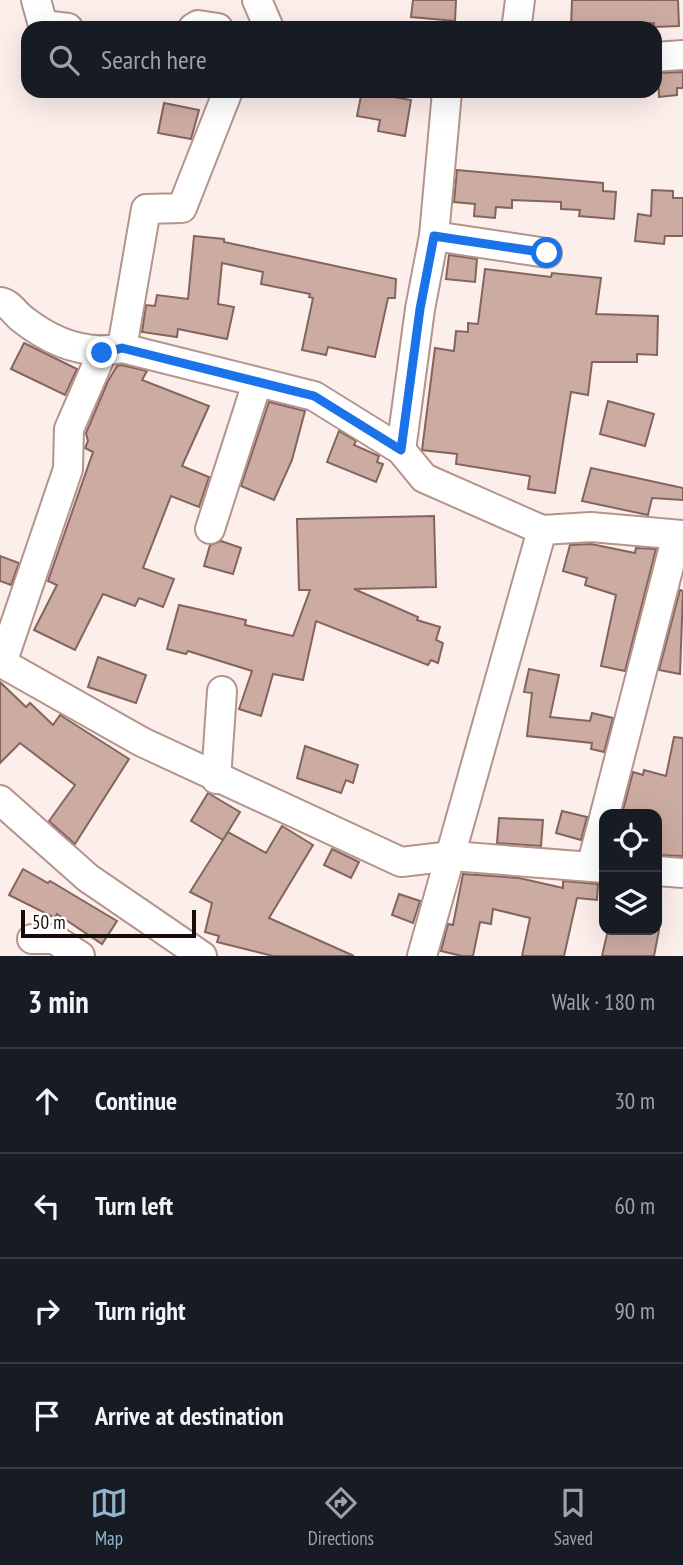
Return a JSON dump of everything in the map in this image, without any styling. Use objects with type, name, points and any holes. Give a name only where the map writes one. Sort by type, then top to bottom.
[{"type":"street","points":[[36,0],[42,21]]},
{"type":"street","points":[[662,56],[683,55]]},
{"type":"street","points":[[225,98],[182,208],[146,209],[112,350],[69,429],[68,469],[1,663],[142,742],[216,779],[401,862],[452,856],[598,867]]},
{"type":"street","points":[[401,450],[420,309],[434,236],[446,98]]},
{"type":"street","points":[[434,236],[547,253]]},
{"type":"street","points":[[0,302],[5,302],[23,319],[76,350],[112,350],[314,396],[401,450],[424,478],[542,530],[592,527],[680,535],[607,809]]},
{"type":"street","points":[[210,529],[257,383]]},
{"type":"street","points":[[422,956],[542,530]]},
{"type":"street","points":[[216,779],[222,691]]},
{"type":"street","points":[[0,800],[88,878],[202,956]]},
{"type":"street","points":[[662,871],[683,873]]},
{"type":"street","points":[[32,939],[54,939],[80,956]]},
{"type":"building","points":[[413,0],[456,0],[455,21],[411,17]]},
{"type":"building","points":[[572,0],[678,0],[679,26],[662,27],[662,21],[571,21]]},
{"type":"building","points":[[683,72],[683,88],[677,88],[677,95],[662,97],[662,73]]},
{"type":"building","points":[[361,98],[411,100],[405,136],[378,131],[380,120],[357,116]]},
{"type":"building","points":[[164,103],[199,110],[191,139],[158,133]]},
{"type":"building","points":[[457,170],[603,183],[603,191],[616,192],[614,219],[579,216],[580,210],[561,209],[561,202],[512,200],[512,208],[496,207],[495,218],[474,216],[475,204],[454,202]]},
{"type":"building","points":[[652,190],[673,191],[673,198],[683,198],[683,236],[665,236],[664,244],[635,241],[638,214],[651,216]]},
{"type":"building","points":[[194,236],[224,239],[224,242],[396,279],[395,298],[388,298],[375,357],[328,347],[326,355],[302,350],[313,298],[309,297],[310,294],[261,284],[263,272],[222,263],[218,304],[234,307],[227,339],[178,329],[177,337],[142,332],[146,305],[155,306],[157,295],[188,299]]},
{"type":"building","points":[[449,255],[477,259],[475,282],[446,279]]},
{"type":"building","points":[[485,269],[551,277],[552,273],[601,278],[596,314],[658,316],[657,355],[637,354],[637,362],[592,362],[588,395],[571,392],[555,493],[528,489],[530,476],[456,464],[457,454],[422,450],[435,348],[454,351],[456,331],[468,332],[468,323],[478,324]]},
{"type":"building","points":[[24,343],[77,369],[65,395],[11,369]]},
{"type":"building","points":[[117,366],[147,371],[142,380],[209,406],[182,466],[209,477],[199,507],[171,496],[143,568],[174,579],[163,607],[139,598],[135,606],[103,594],[75,650],[34,630],[57,585],[48,581],[93,452],[85,448],[88,441],[86,433],[108,381]]},
{"type":"building","points":[[608,401],[654,414],[645,446],[600,434]]},
{"type":"building","points":[[269,402],[305,411],[292,460],[274,500],[241,486]]},
{"type":"building","points":[[339,431],[356,441],[354,445],[379,456],[377,462],[383,464],[376,482],[327,462]]},
{"type":"building","points":[[591,468],[683,488],[683,500],[652,498],[648,515],[582,501]]},
{"type":"building","points":[[434,516],[436,587],[354,589],[418,617],[417,620],[440,627],[436,640],[443,643],[438,663],[431,660],[428,665],[316,621],[303,680],[273,674],[261,716],[239,709],[252,671],[188,651],[186,654],[167,649],[179,605],[246,620],[245,625],[293,636],[310,590],[299,590],[297,519]]},
{"type":"building","points":[[221,541],[241,548],[233,574],[204,566],[210,545]]},
{"type":"building","points":[[591,544],[635,553],[636,548],[656,549],[625,671],[601,666],[616,595],[585,585],[587,578],[563,571],[570,545]]},
{"type":"building","points":[[0,556],[19,563],[11,585],[0,581]]},
{"type":"building","points":[[680,590],[683,591],[680,674],[659,670]]},
{"type":"building","points":[[98,657],[146,675],[136,703],[88,687]]},
{"type":"building","points":[[529,669],[559,675],[550,717],[590,721],[592,713],[613,718],[604,752],[591,749],[592,743],[527,736],[532,693],[524,692]]},
{"type":"building","points":[[0,682],[26,707],[30,703],[53,725],[60,715],[129,759],[75,844],[49,821],[75,785],[20,743],[0,763]]},
{"type":"building","points":[[674,737],[683,738],[683,856],[662,855],[662,809],[623,809],[633,772],[643,775],[644,770],[666,776]]},
{"type":"building","points":[[305,746],[358,765],[353,783],[346,780],[341,793],[297,778]]},
{"type":"building","points":[[208,793],[240,812],[223,840],[191,821]]},
{"type":"building","points":[[562,811],[587,817],[581,840],[556,833]]},
{"type":"building","points":[[499,818],[543,820],[541,846],[497,843]]},
{"type":"building","points":[[282,826],[313,845],[269,918],[354,956],[273,956],[217,942],[219,936],[205,932],[212,903],[190,892],[228,832],[266,853]]},
{"type":"building","points":[[332,849],[359,862],[351,878],[324,865]]},
{"type":"building","points":[[23,869],[48,883],[50,881],[117,921],[102,944],[57,914],[55,918],[9,895]]},
{"type":"building","points":[[463,874],[519,878],[563,888],[563,881],[598,884],[597,900],[577,898],[564,956],[522,956],[530,918],[493,909],[491,924],[480,922],[473,956],[462,956],[441,951],[448,924],[453,925]]},
{"type":"building","points":[[399,894],[420,901],[413,923],[392,915]]},
{"type":"building","points":[[607,935],[658,935],[654,956],[602,956]]},
{"type":"route","points":[[102,353],[122,348],[314,396],[401,450],[420,309],[434,236],[547,253]]}]
